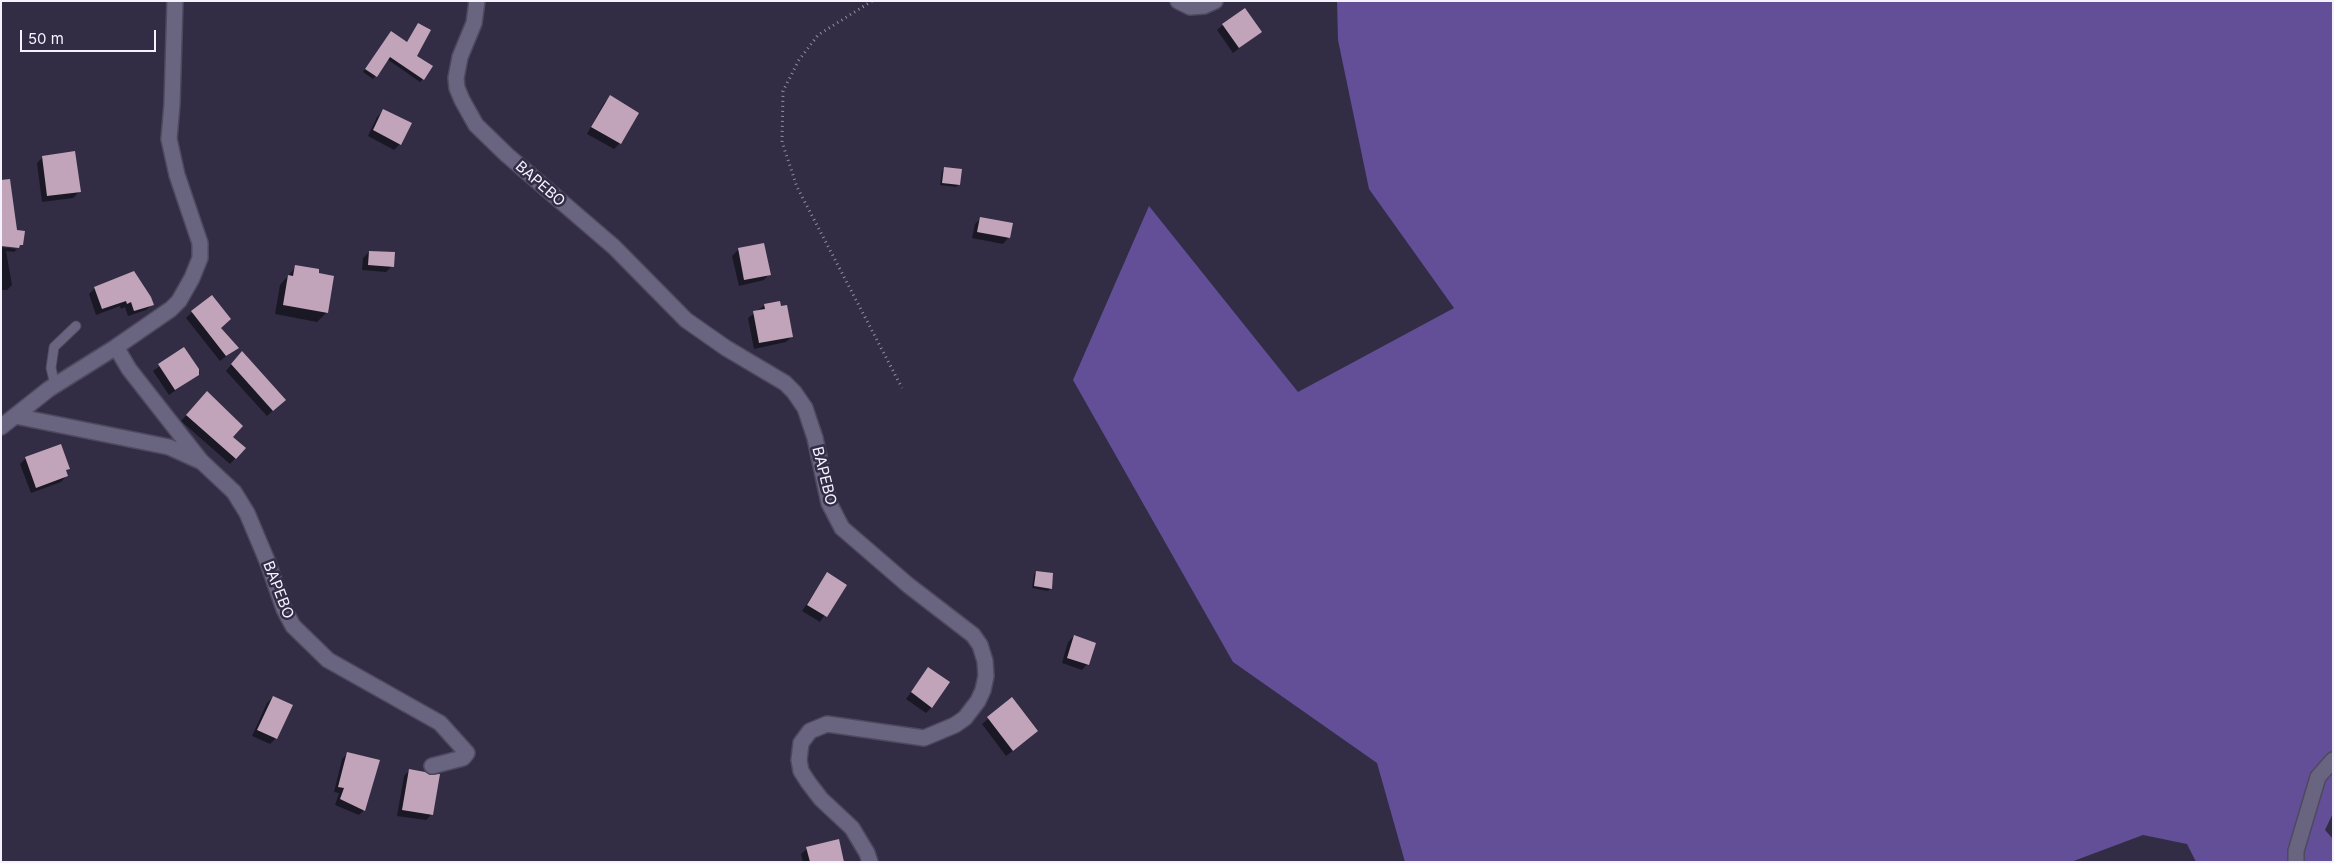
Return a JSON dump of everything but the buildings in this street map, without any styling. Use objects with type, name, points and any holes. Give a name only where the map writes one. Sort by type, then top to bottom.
[{"type":"street","points":[[1,427],[56,385],[116,347],[180,301],[200,258],[199,242],[171,154],[169,139],[175,1]]},
{"type":"street","name":"ВАРЕВО","points":[[477,1],[474,23],[460,57],[456,78],[457,88],[462,100],[476,125],[507,155],[614,247],[686,320],[726,348],[785,383],[794,392],[805,408],[815,438],[829,503],[842,528],[908,585],[973,635],[980,645],[985,661],[986,676],[983,690],[978,701],[965,718],[955,725],[924,738],[827,724],[810,731],[801,744],[799,760],[801,771],[820,799],[852,828],[867,853],[870,862]]},
{"type":"street","points":[[1178,1],[1190,7],[1204,6],[1215,1]]},
{"type":"street","name":"ВАРЕВО","points":[[116,347],[129,370],[201,461],[234,492],[247,512],[284,609],[293,626],[328,660],[440,723],[466,752],[463,758],[432,766]]},
{"type":"street","points":[[14,416],[169,447],[201,461]]},
{"type":"street","points":[[2296,862],[2296,850],[2318,777],[2333,760]]},
{"type":"lane","points":[[56,385],[51,368],[54,347],[76,326]]},
{"type":"path","points":[[872,1],[818,35],[799,60],[783,91],[782,142],[797,187],[902,388]]},
{"type":"shaded area","points":[[1337,1],[2333,1],[2333,813],[2325,830],[2333,839],[2333,862],[2196,862],[2187,844],[2143,835],[2071,862],[1405,862],[1377,763],[1233,662],[1073,380],[1149,206],[1298,392],[1454,308],[1369,189],[1338,40]]}]
